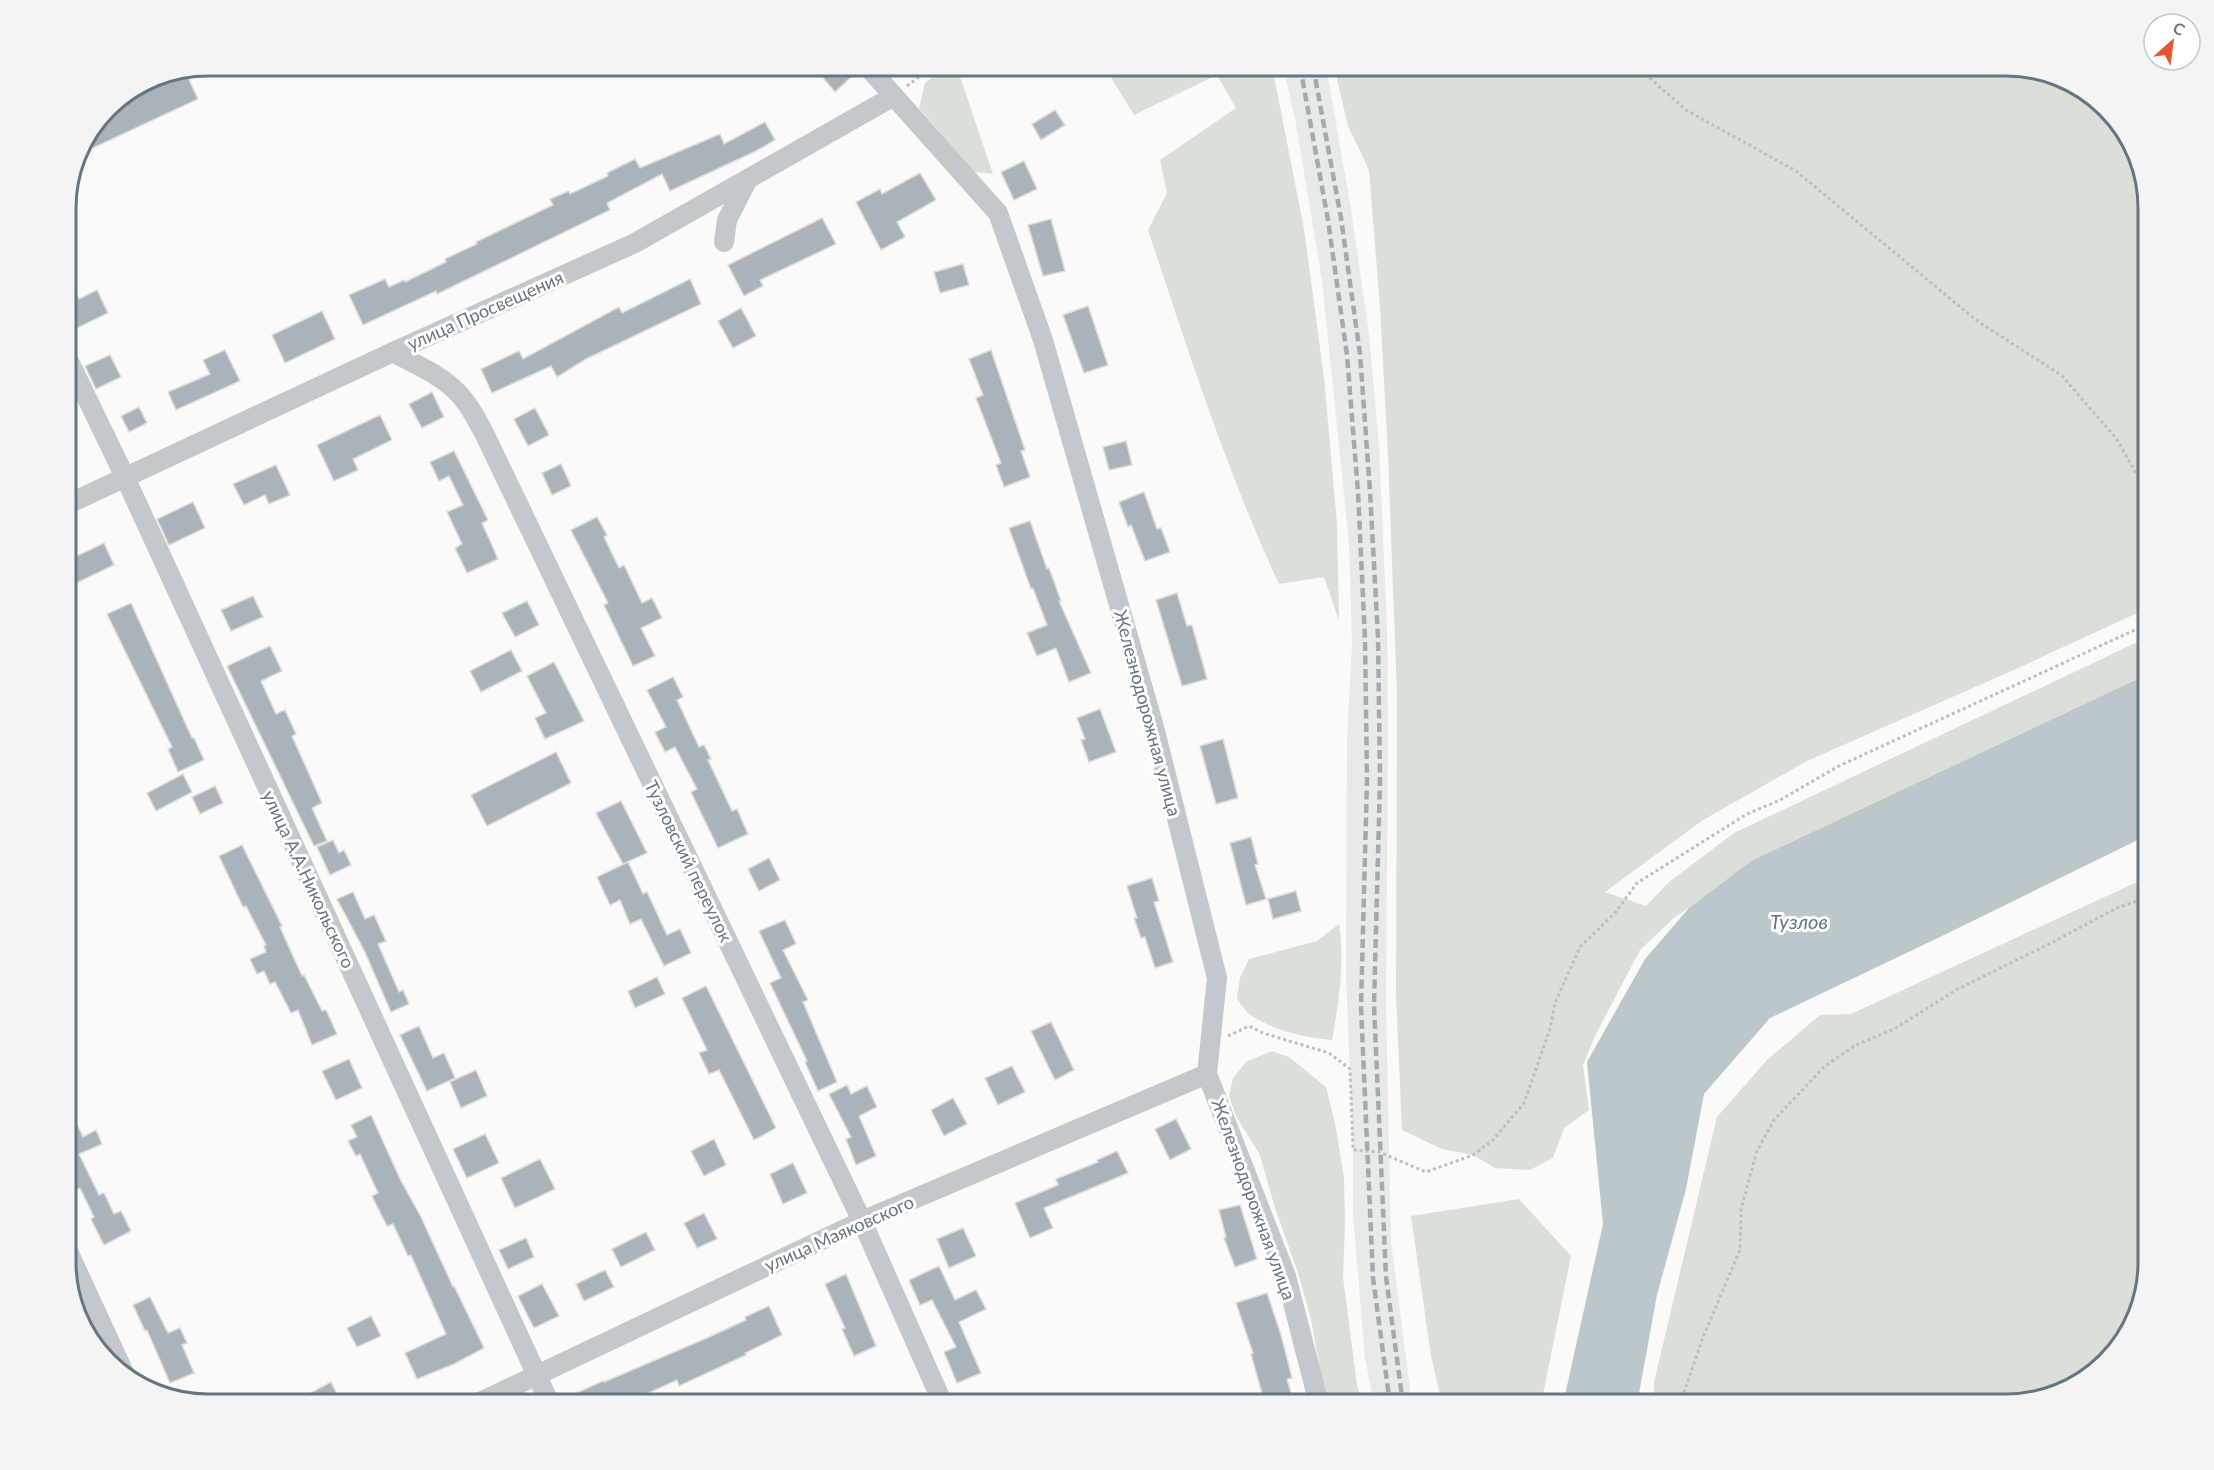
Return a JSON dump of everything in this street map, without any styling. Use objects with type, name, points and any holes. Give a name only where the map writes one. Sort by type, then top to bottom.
[{"type":"street","name":"Железнодорожная улица","points":[[877,77],[998,213],[1043,340],[1154,727],[1217,978],[1207,1074],[1286,1276],[1316,1394]]},
{"type":"street","name":"улица Просвещения","points":[[77,500],[393,352],[635,243],[894,96]]},
{"type":"street","points":[[724,242],[727,220],[748,179]]},
{"type":"street","name":"Тузловский переулок","points":[[393,352],[439,378],[457,392],[472,411],[485,435],[862,1221],[939,1394]]},
{"type":"street","name":"улица А.А.Никольского","points":[[77,378],[125,477],[545,1394]]},
{"type":"street","name":"улица Маяковского","points":[[496,1394],[862,1221],[1207,1074]]},
{"type":"street","points":[[77,1271],[117,1357]]},
{"type":"path","points":[[1648,76],[1686,110],[1796,171],[1976,320],[2061,375],[2116,438],[2138,476]]},
{"type":"path","points":[[894,96],[919,77]]},
{"type":"path","points":[[1210,1041],[1224,1038],[1249,1026],[1263,1033],[1329,1053],[1350,1069],[1353,1150],[1379,1152],[1426,1173],[1473,1155],[1493,1140],[1524,1103],[1550,1029],[1555,1003],[1580,947],[1615,913],[1637,883],[1747,814],[1780,800],[1839,766],[2138,629]]},
{"type":"path","points":[[1683,1394],[1703,1337],[1740,1250],[1741,1209],[1757,1151],[1774,1120],[1824,1067],[1854,1046],[1896,1028],[1956,990],[2117,908],[2138,901]]},
{"type":"shaded area","points":[[1110,76],[1214,76],[1134,115]]},
{"type":"shaded area","points":[[1218,76],[1274,76],[1304,229],[1324,378],[1337,524],[1339,621],[1324,577],[1279,584],[1225,454],[1148,230],[1167,193],[1160,160],[1236,108]]},
{"type":"shaded area","points":[[1285,76],[1328,76],[1351,209],[1369,334],[1379,446],[1387,627],[1386,1006],[1391,1242],[1411,1394],[1372,1394],[1365,1358],[1353,1214],[1353,1150],[1346,974],[1347,739],[1352,644],[1349,543],[1322,280],[1295,118]]},
{"type":"shaded area","points":[[1336,76],[2006,76],[2048,83],[2079,99],[2099,115],[2120,142],[2133,174],[2136,191],[2138,208],[2138,613],[1807,761],[1703,820],[1605,892],[1646,906],[1669,882],[1734,833],[2138,642],[2138,679],[1751,861],[1675,917],[1640,950],[1595,1036],[1583,1065],[1589,1110],[1564,1128],[1553,1158],[1530,1170],[1495,1168],[1473,1155],[1442,1149],[1402,1130],[1396,994],[1397,695],[1388,455],[1380,307],[1369,170],[1348,126]]},
{"type":"shaded area","points":[[933,77],[960,77],[993,174],[974,172],[919,108],[925,83]]},
{"type":"shaded area","points":[[2138,882],[2138,1262],[2133,1296],[2124,1320],[2099,1355],[2072,1376],[2040,1389],[2023,1392],[2006,1394],[1654,1394],[1654,1382],[1717,1117],[1767,1060],[1820,1015],[1851,1014]]},
{"type":"shaded area","points":[[1339,924],[1341,968],[1332,1040],[1288,1032],[1248,1013],[1237,998],[1240,978],[1249,959],[1317,941]]},
{"type":"shaded area","points":[[1272,1051],[1289,1057],[1326,1087],[1335,1123],[1344,1178],[1343,1277],[1359,1394],[1327,1394],[1311,1319],[1260,1155],[1236,1116],[1229,1096],[1233,1078],[1246,1062]]},
{"type":"shaded area","points":[[1519,1199],[1571,1256],[1543,1394],[1440,1394],[1431,1356],[1411,1216]]},
{"type":"water","name":"Тузлов","points":[[2138,679],[2138,840],[1770,1018],[1704,1094],[1686,1189],[1657,1295],[1639,1394],[1565,1394],[1603,1224],[1587,1062],[1645,959],[1689,908],[1751,861]]},
{"type":"building","points":[[822,77],[851,77],[835,92]]},
{"type":"building","points":[[188,78],[198,99],[93,148],[94,142],[109,121],[128,104],[166,83]]},
{"type":"building","points":[[1055,110],[1065,125],[1041,140],[1032,124]]},
{"type":"building","points":[[765,122],[775,140],[756,151],[670,191],[662,174],[607,203],[610,210],[437,294],[436,291],[363,325],[349,295],[385,279],[389,287],[404,280],[405,282],[446,262],[445,259],[477,244],[476,242],[553,205],[550,199],[569,191],[570,194],[608,176],[607,173],[635,159],[640,168],[720,134],[724,144]]},
{"type":"building","points":[[1024,161],[1037,189],[1014,200],[1001,172]]},
{"type":"building","points":[[920,173],[936,200],[897,222],[905,237],[881,250],[856,202],[880,189],[882,194]]},
{"type":"building","points":[[822,218],[836,244],[760,280],[763,286],[744,296],[728,265]]},
{"type":"building","points":[[1051,219],[1065,271],[1043,276],[1028,225]]},
{"type":"building","points":[[963,264],[969,285],[940,293],[934,272]]},
{"type":"building","points":[[690,279],[701,304],[586,359],[557,377],[551,366],[492,393],[481,369],[519,351],[523,359],[619,307],[622,313]]},
{"type":"building","points":[[97,290],[108,313],[77,328],[77,295],[79,299]]},
{"type":"building","points":[[1088,306],[1108,365],[1084,373],[1063,315]]},
{"type":"building","points":[[741,308],[756,336],[733,348],[718,321]]},
{"type":"building","points":[[322,311],[335,339],[285,363],[272,335]]},
{"type":"building","points":[[225,350],[240,381],[176,410],[168,392],[210,374],[203,360]]},
{"type":"building","points":[[991,350],[1025,450],[1021,451],[1030,477],[1004,487],[996,465],[1001,463],[976,398],[983,395],[969,359]]},
{"type":"building","points":[[110,355],[121,377],[96,389],[85,366]]},
{"type":"building","points":[[432,392],[444,417],[422,428],[409,404]]},
{"type":"building","points":[[139,407],[147,423],[129,432],[121,416]]},
{"type":"building","points":[[535,408],[549,435],[528,446],[514,419]]},
{"type":"building","points":[[380,415],[392,440],[353,459],[358,470],[334,481],[317,445]]},
{"type":"building","points":[[1126,441],[1132,465],[1109,470],[1103,447]]},
{"type":"building","points":[[454,451],[488,520],[482,523],[498,559],[467,573],[455,548],[462,544],[447,512],[463,505],[449,476],[439,481],[430,462]]},
{"type":"building","points":[[561,464],[571,486],[552,495],[542,473]]},
{"type":"building","points":[[276,465],[290,495],[269,504],[265,495],[244,505],[233,484]]},
{"type":"building","points":[[1144,492],[1157,529],[1161,528],[1170,552],[1145,561],[1131,525],[1128,527],[1119,502]]},
{"type":"building","points":[[193,502],[205,528],[169,545],[157,519]]},
{"type":"building","points":[[597,517],[607,535],[604,537],[619,568],[624,565],[642,603],[652,598],[662,618],[641,628],[655,656],[633,666],[604,605],[608,603],[571,530]]},
{"type":"building","points":[[1030,521],[1061,601],[1059,601],[1091,673],[1069,682],[1056,648],[1037,656],[1027,633],[1047,625],[1009,528]]},
{"type":"building","points":[[104,543],[114,565],[77,583],[77,556]]},
{"type":"building","points":[[1177,593],[1187,626],[1192,625],[1207,679],[1182,686],[1156,600]]},
{"type":"building","points":[[253,596],[263,617],[231,631],[221,610]]},
{"type":"building","points":[[527,601],[539,625],[515,637],[502,613]]},
{"type":"building","points":[[131,603],[204,760],[178,772],[168,749],[172,747],[107,614]]},
{"type":"building","points":[[270,646],[282,671],[261,681],[276,714],[285,710],[296,734],[292,736],[322,803],[312,808],[327,841],[314,846],[227,666]]},
{"type":"building","points":[[511,650],[522,671],[481,692],[470,671]]},
{"type":"building","points":[[554,662],[584,721],[545,739],[535,718],[546,713],[527,676]]},
{"type":"building","points":[[673,677],[683,697],[677,700],[699,747],[704,745],[711,759],[708,760],[732,811],[737,809],[748,834],[718,848],[691,792],[697,789],[675,747],[665,752],[655,732],[666,727],[647,690]]},
{"type":"building","points":[[1100,709],[1116,752],[1089,762],[1081,740],[1085,739],[1077,718]]},
{"type":"building","points":[[1223,739],[1238,798],[1216,804],[1200,746]]},
{"type":"building","points":[[556,752],[571,783],[487,826],[471,795]]},
{"type":"building","points":[[183,774],[192,792],[156,811],[147,793]]},
{"type":"building","points":[[215,786],[223,803],[200,814],[192,797]]},
{"type":"building","points":[[621,801],[647,853],[623,864],[596,813]]},
{"type":"building","points":[[1251,837],[1258,864],[1255,865],[1266,899],[1246,905],[1230,843]]},
{"type":"building","points":[[333,840],[339,853],[344,850],[351,865],[330,875],[317,847]]},
{"type":"building","points":[[242,845],[282,926],[280,927],[302,976],[304,975],[322,1011],[326,1010],[337,1034],[312,1045],[298,1010],[291,1013],[275,982],[270,984],[264,971],[257,974],[250,959],[266,952],[264,946],[266,945],[246,906],[243,907],[219,856]]},
{"type":"building","points":[[769,858],[780,880],[759,891],[748,869]]},
{"type":"building","points":[[628,862],[643,894],[647,892],[667,935],[680,929],[691,953],[664,966],[641,919],[630,924],[620,900],[610,905],[597,877]]},
{"type":"building","points":[[1152,878],[1159,901],[1154,902],[1173,962],[1155,968],[1145,937],[1141,938],[1134,918],[1137,918],[1127,886]]},
{"type":"building","points":[[1296,891],[1301,911],[1273,919],[1268,899]]},
{"type":"building","points":[[353,892],[365,919],[374,915],[386,941],[378,944],[399,992],[403,990],[409,1004],[391,1012],[364,950],[337,899]]},
{"type":"building","points":[[785,920],[796,944],[783,950],[808,1000],[803,1002],[837,1082],[818,1091],[805,1062],[807,1061],[770,983],[781,978],[759,931]]},
{"type":"building","points":[[657,977],[665,994],[635,1008],[628,991]]},
{"type":"building","points":[[706,986],[776,1128],[754,1140],[719,1070],[709,1074],[699,1053],[707,1050],[682,998]]},
{"type":"building","points":[[1051,1022],[1074,1070],[1055,1080],[1031,1031]]},
{"type":"building","points":[[419,1026],[433,1058],[444,1053],[455,1078],[427,1091],[400,1035]]},
{"type":"building","points":[[349,1059],[362,1088],[336,1100],[322,1071]]},
{"type":"building","points":[[1012,1066],[1025,1092],[998,1105],[985,1078]]},
{"type":"building","points":[[476,1070],[487,1096],[461,1108],[450,1082]]},
{"type":"building","points":[[847,1085],[851,1094],[867,1086],[877,1107],[859,1116],[876,1156],[856,1165],[846,1139],[851,1137],[829,1094]]},
{"type":"building","points":[[953,1098],[967,1124],[944,1136],[931,1110]]},
{"type":"building","points":[[371,1115],[401,1181],[421,1217],[484,1348],[454,1364],[417,1379],[405,1353],[446,1334],[411,1255],[408,1256],[393,1224],[387,1226],[372,1196],[378,1193],[360,1154],[356,1156],[348,1141],[357,1137],[351,1125]]},
{"type":"building","points":[[1176,1119],[1191,1149],[1170,1160],[1155,1129]]},
{"type":"building","points":[[77,1124],[83,1137],[96,1130],[102,1144],[79,1154],[99,1195],[104,1193],[114,1214],[121,1211],[131,1231],[104,1245],[91,1219],[94,1217],[80,1188],[77,1190]]},
{"type":"building","points":[[485,1134],[499,1163],[467,1178],[453,1149]]},
{"type":"building","points":[[714,1139],[726,1165],[704,1176],[691,1151]]},
{"type":"building","points":[[1117,1151],[1128,1173],[1044,1208],[1053,1228],[1030,1238],[1015,1203],[1058,1185],[1056,1179],[1098,1162],[1097,1160]]},
{"type":"building","points":[[540,1159],[555,1189],[515,1208],[501,1178]]},
{"type":"building","points":[[793,1163],[807,1193],[783,1204],[770,1174]]},
{"type":"building","points":[[1240,1205],[1257,1259],[1235,1267],[1224,1238],[1226,1237],[1219,1210]]},
{"type":"building","points":[[704,1213],[717,1239],[697,1248],[684,1223]]},
{"type":"building","points":[[963,1228],[976,1256],[949,1268],[937,1239]]},
{"type":"building","points":[[646,1232],[655,1250],[621,1267],[612,1249]]},
{"type":"building","points":[[526,1238],[534,1257],[508,1269],[499,1250]]},
{"type":"building","points":[[939,1266],[955,1300],[976,1290],[986,1309],[959,1322],[981,1373],[957,1383],[944,1352],[956,1347],[932,1300],[920,1305],[909,1280]]},
{"type":"building","points":[[605,1270],[614,1287],[584,1301],[576,1284]]},
{"type":"building","points":[[846,1274],[876,1346],[854,1356],[842,1329],[845,1328],[825,1284]]},
{"type":"building","points":[[542,1284],[559,1316],[534,1328],[518,1296]]},
{"type":"building","points":[[1267,1293],[1292,1378],[1287,1379],[1291,1394],[1262,1394],[1251,1354],[1253,1353],[1236,1303]]},
{"type":"building","points":[[150,1297],[168,1333],[180,1328],[187,1343],[182,1345],[194,1373],[170,1383],[147,1330],[145,1331],[133,1305]]},
{"type":"building","points":[[769,1306],[782,1335],[745,1353],[746,1355],[679,1386],[677,1380],[646,1394],[574,1394],[707,1338],[746,1320],[745,1317]]},
{"type":"building","points":[[371,1316],[381,1336],[357,1347],[347,1328]]},
{"type":"building","points":[[331,1382],[337,1394],[309,1394]]},
{"type":"railway","points":[[1302,76],[1328,220],[1347,355],[1358,492],[1365,639],[1367,780],[1361,1006],[1373,1278],[1389,1394]]},
{"type":"railway","points":[[1315,76],[1341,218],[1360,354],[1370,491],[1378,638],[1380,780],[1374,1005],[1386,1277],[1402,1394]]}]
